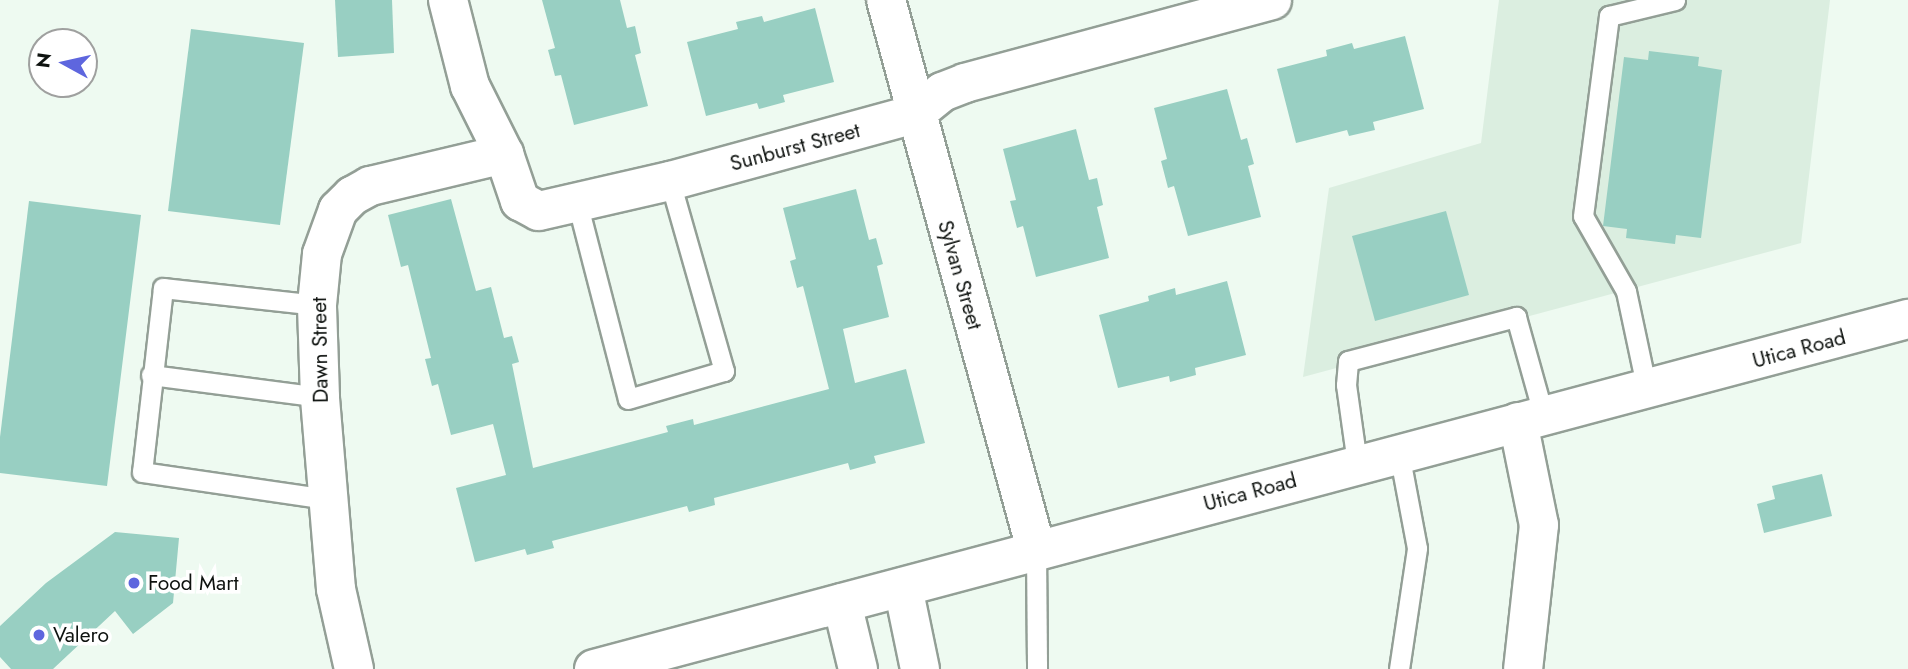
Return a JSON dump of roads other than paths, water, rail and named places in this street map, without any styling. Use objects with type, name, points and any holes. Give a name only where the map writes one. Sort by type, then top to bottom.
[{"type":"street","name":"Sunburst Street","points":[[448,0],[470,86],[504,154],[520,201],[528,209],[539,211],[670,181],[915,114],[942,92],[965,83],[1272,0]]},
{"type":"street","name":"Sylvan Street","points":[[886,0],[1036,549]]},
{"type":"street","name":"Dawn Street","points":[[355,669],[336,589],[328,499],[320,397],[317,305],[322,254],[338,211],[352,196],[370,186],[504,154]]},
{"type":"street","name":"Utica Road","points":[[594,669],[1357,463],[1647,390],[1908,319]]},
{"type":"street","points":[[1523,669],[1539,525],[1531,418]]},
{"type":"street","points":[[903,587],[920,669]]},
{"type":"street","points":[[842,603],[858,669]]},
{"type":"lane","points":[[1647,390],[1626,291],[1583,216],[1609,16],[1675,0]]},
{"type":"lane","points":[[577,202],[628,399],[724,371],[670,181]]},
{"type":"lane","points":[[317,305],[163,288],[142,472],[328,499]]},
{"type":"lane","points":[[1357,463],[1346,385],[1348,361],[1516,317],[1531,418]]},
{"type":"lane","points":[[151,375],[320,397]]},
{"type":"lane","points":[[1399,453],[1417,548],[1399,669]]},
{"type":"lane","points":[[1036,549],[1037,669]]},
{"type":"place","name":"Food Mart","points":[[134,583]]},
{"type":"place","name":"Valero","points":[[39,635]]}]
